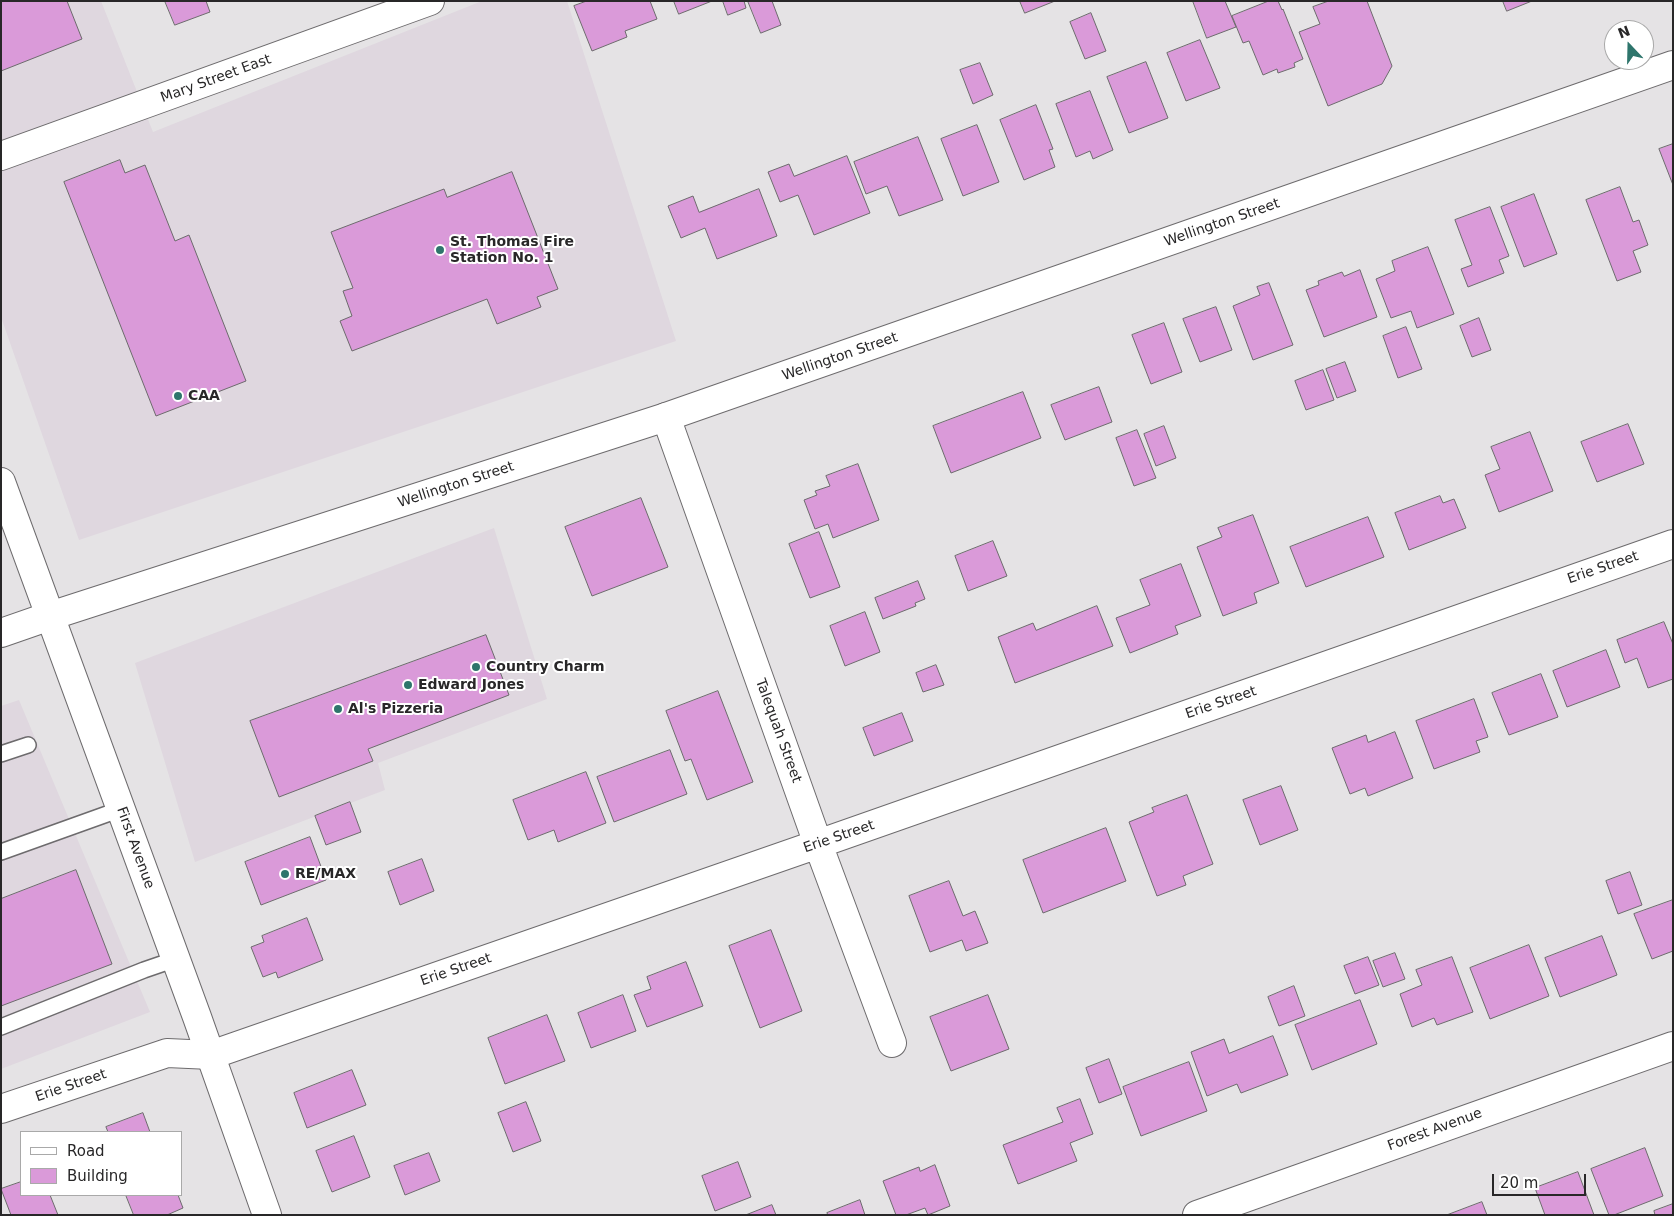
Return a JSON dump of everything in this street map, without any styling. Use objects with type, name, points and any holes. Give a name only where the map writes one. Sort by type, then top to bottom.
[{"type":"street","name":"Mary Street East","points":[[1,156],[430,1]]},
{"type":"street","name":"Wellington Street","points":[[1,633],[666,417],[1673,65]]},
{"type":"street","name":"Talequah Street","points":[[666,417],[818,844],[892,1043]]},
{"type":"street","name":"First Avenue","points":[[1,482],[268,1215]]},
{"type":"street","name":"Erie Street","points":[[1,1109],[167,1053],[211,1055],[1673,544]]},
{"type":"street","name":"Forest Avenue","points":[[1197,1215],[1673,1046]]},
{"type":"lane","points":[[1,754],[28,745]]},
{"type":"lane","points":[[1,852],[121,809]]},
{"type":"lane","points":[[1,1027],[176,959]]},
{"type":"shaded area","points":[[1,1],[101,1],[153,132],[482,1],[567,1],[676,341],[79,540],[1,317]]},
{"type":"shaded area","points":[[494,528],[547,699],[378,763],[385,790],[195,862],[135,663]]},
{"type":"shaded area","points":[[19,700],[150,1012],[1,1069],[1,706]]},
{"type":"building","points":[[1,1],[67,1],[82,39],[1,71]]},
{"type":"building","points":[[165,1],[206,1],[210,12],[175,25]]},
{"type":"building","points":[[587,1],[650,1],[657,19],[625,31],[627,37],[592,51],[574,6]]},
{"type":"building","points":[[674,1],[712,1],[679,14]]},
{"type":"building","points":[[723,1],[744,1],[746,8],[728,15]]},
{"type":"building","points":[[748,1],[772,1],[781,25],[761,33]]},
{"type":"building","points":[[1020,1],[1055,1],[1025,13]]},
{"type":"building","points":[[1193,1],[1225,1],[1236,27],[1207,38]]},
{"type":"building","points":[[1269,1],[1278,1],[1283,9],[1303,59],[1294,63],[1295,67],[1278,73],[1277,69],[1263,75],[1249,41],[1243,43],[1232,16]]},
{"type":"building","points":[[1329,1],[1367,1],[1392,66],[1382,84],[1328,106],[1299,32],[1320,24],[1313,7]]},
{"type":"building","points":[[1503,1],[1532,1],[1507,11]]},
{"type":"building","points":[[1091,13],[1106,51],[1085,59],[1070,22]]},
{"type":"building","points":[[1200,40],[1220,88],[1186,101],[1167,53]]},
{"type":"building","points":[[1146,62],[1168,118],[1129,133],[1107,77]]},
{"type":"building","points":[[980,63],[993,95],[973,104],[960,70]]},
{"type":"building","points":[[1090,91],[1113,150],[1093,159],[1090,151],[1076,157],[1056,104]]},
{"type":"building","points":[[1036,105],[1053,149],[1049,150],[1055,167],[1024,180],[1000,120]]},
{"type":"building","points":[[977,125],[999,182],[963,196],[941,139]]},
{"type":"building","points":[[918,137],[943,200],[899,216],[887,186],[866,194],[854,162]]},
{"type":"building","points":[[1673,144],[1673,185],[1659,149]]},
{"type":"building","points":[[847,156],[870,213],[814,235],[798,195],[780,202],[768,172],[789,164],[794,176]]},
{"type":"building","points":[[120,160],[125,173],[145,165],[175,241],[189,235],[246,381],[156,416],[64,182]]},
{"type":"building","points":[[512,172],[558,289],[537,297],[541,307],[497,324],[487,299],[352,351],[340,321],[352,316],[343,291],[353,288],[331,232],[444,189],[447,197]]},
{"type":"building","points":[[1620,187],[1633,222],[1639,220],[1648,245],[1633,251],[1641,272],[1617,281],[1586,200]]},
{"type":"building","points":[[759,189],[777,236],[717,259],[705,228],[681,238],[668,206],[693,196],[699,212]]},
{"type":"building","points":[[1534,194],[1557,254],[1524,267],[1501,207]]},
{"type":"building","points":[[1490,207],[1509,256],[1499,260],[1504,273],[1468,287],[1461,269],[1472,265],[1455,220]]},
{"type":"building","points":[[1428,247],[1454,314],[1417,328],[1411,311],[1391,318],[1376,279],[1395,271],[1392,261]]},
{"type":"building","points":[[1360,270],[1377,317],[1324,337],[1306,290],[1319,285],[1318,281],[1342,272],[1344,276]]},
{"type":"building","points":[[1269,283],[1293,345],[1253,360],[1233,306],[1260,295],[1257,287]]},
{"type":"building","points":[[1216,307],[1232,350],[1200,362],[1183,319]]},
{"type":"building","points":[[1479,318],[1491,350],[1472,357],[1460,326]]},
{"type":"building","points":[[1164,323],[1182,372],[1151,384],[1132,335]]},
{"type":"building","points":[[1406,327],[1422,369],[1398,378],[1383,336]]},
{"type":"building","points":[[1345,362],[1356,391],[1337,398],[1326,369]]},
{"type":"building","points":[[1323,370],[1334,400],[1306,410],[1295,381]]},
{"type":"building","points":[[1099,387],[1112,422],[1065,440],[1051,405]]},
{"type":"building","points":[[1023,392],[1041,438],[951,473],[933,426]]},
{"type":"building","points":[[1628,424],[1644,464],[1597,482],[1581,442]]},
{"type":"building","points":[[1164,426],[1176,458],[1156,466],[1144,434]]},
{"type":"building","points":[[1137,430],[1156,478],[1134,486],[1116,438]]},
{"type":"building","points":[[1530,432],[1553,491],[1499,512],[1485,475],[1500,469],[1491,447]]},
{"type":"building","points":[[858,464],[879,520],[833,538],[828,524],[815,529],[804,500],[817,495],[815,491],[830,486],[826,476]]},
{"type":"building","points":[[1440,496],[1443,503],[1454,499],[1466,528],[1409,550],[1395,513]]},
{"type":"building","points":[[641,498],[668,567],[592,596],[565,527]]},
{"type":"building","points":[[1253,515],[1279,583],[1254,593],[1257,603],[1223,616],[1197,547],[1222,537],[1218,528]]},
{"type":"building","points":[[1368,517],[1384,557],[1306,587],[1290,547]]},
{"type":"building","points":[[819,532],[840,587],[810,598],[789,544]]},
{"type":"building","points":[[993,541],[1007,576],[968,591],[955,556]]},
{"type":"building","points":[[1181,564],[1201,616],[1175,626],[1178,634],[1130,653],[1116,618],[1150,605],[1140,580]]},
{"type":"building","points":[[918,581],[925,599],[915,603],[916,606],[883,619],[875,598]]},
{"type":"building","points":[[1097,606],[1113,646],[1015,683],[998,637],[1033,623],[1036,630]]},
{"type":"building","points":[[865,612],[880,652],[845,666],[830,626]]},
{"type":"building","points":[[1664,622],[1673,644],[1673,679],[1648,688],[1637,658],[1625,663],[1617,640]]},
{"type":"building","points":[[486,635],[509,695],[368,749],[373,761],[279,797],[250,721]]},
{"type":"building","points":[[1606,650],[1620,687],[1567,707],[1553,671]]},
{"type":"building","points":[[936,665],[944,685],[923,692],[916,673]]},
{"type":"building","points":[[1541,674],[1558,717],[1509,735],[1492,693]]},
{"type":"building","points":[[718,691],[753,782],[707,800],[691,759],[685,761],[666,711]]},
{"type":"building","points":[[1474,699],[1488,737],[1476,741],[1480,752],[1434,769],[1416,721]]},
{"type":"building","points":[[902,713],[913,741],[874,756],[863,728]]},
{"type":"building","points":[[1395,732],[1413,778],[1368,796],[1365,788],[1350,794],[1332,748],[1366,735],[1368,742]]},
{"type":"building","points":[[670,750],[687,794],[614,822],[597,777]]},
{"type":"building","points":[[586,772],[606,823],[558,842],[554,830],[528,840],[513,800]]},
{"type":"building","points":[[1281,786],[1298,830],[1260,845],[1243,800]]},
{"type":"building","points":[[1187,795],[1213,864],[1183,876],[1186,885],[1157,896],[1129,822],[1154,812],[1152,808]]},
{"type":"building","points":[[350,802],[361,832],[326,845],[315,816]]},
{"type":"building","points":[[1106,828],[1126,881],[1043,913],[1023,860]]},
{"type":"building","points":[[310,837],[326,880],[261,905],[245,862]]},
{"type":"building","points":[[422,859],[434,891],[400,905],[388,872]]},
{"type":"building","points":[[76,870],[112,964],[1,1006],[1,899]]},
{"type":"building","points":[[1630,872],[1642,905],[1618,914],[1606,881]]},
{"type":"building","points":[[949,881],[963,916],[975,911],[988,943],[966,951],[962,940],[930,952],[909,896]]},
{"type":"building","points":[[1673,900],[1673,951],[1652,959],[1634,914]]},
{"type":"building","points":[[307,918],[323,960],[278,978],[276,972],[263,977],[251,947],[264,942],[262,936]]},
{"type":"building","points":[[771,930],[802,1011],[760,1028],[729,946]]},
{"type":"building","points":[[1602,936],[1617,975],[1560,997],[1545,958]]},
{"type":"building","points":[[1529,945],[1549,996],[1490,1019],[1470,968]]},
{"type":"building","points":[[1395,953],[1405,979],[1383,987],[1373,961]]},
{"type":"building","points":[[1368,957],[1379,985],[1355,994],[1344,966]]},
{"type":"building","points":[[1452,957],[1473,1012],[1437,1025],[1434,1018],[1412,1027],[1400,994],[1422,985],[1416,970]]},
{"type":"building","points":[[686,962],[703,1006],[647,1027],[634,995],[651,989],[647,977]]},
{"type":"building","points":[[1294,986],[1305,1016],[1279,1026],[1268,997]]},
{"type":"building","points":[[623,995],[636,1031],[591,1048],[578,1013]]},
{"type":"building","points":[[988,995],[1009,1049],[951,1071],[930,1017]]},
{"type":"building","points":[[1360,1000],[1377,1044],[1312,1070],[1295,1025]]},
{"type":"building","points":[[547,1015],[565,1061],[505,1084],[488,1038]]},
{"type":"building","points":[[1273,1036],[1288,1075],[1241,1093],[1237,1084],[1207,1096],[1191,1052],[1224,1039],[1229,1053]]},
{"type":"building","points":[[1109,1059],[1122,1094],[1099,1103],[1086,1068]]},
{"type":"building","points":[[1189,1062],[1207,1111],[1141,1136],[1123,1087]]},
{"type":"building","points":[[352,1070],[366,1105],[307,1128],[294,1093]]},
{"type":"building","points":[[1080,1099],[1093,1134],[1070,1143],[1077,1161],[1018,1184],[1003,1145],[1063,1122],[1057,1108]]},
{"type":"building","points":[[526,1102],[541,1141],[513,1152],[498,1113]]},
{"type":"building","points":[[143,1113],[150,1131],[108,1131],[106,1127]]},
{"type":"building","points":[[354,1136],[370,1177],[332,1192],[316,1151]]},
{"type":"building","points":[[1645,1148],[1663,1196],[1614,1215],[1609,1215],[1591,1169]]},
{"type":"building","points":[[429,1153],[440,1181],[405,1195],[394,1166]]},
{"type":"building","points":[[738,1162],[751,1197],[715,1211],[702,1176]]},
{"type":"building","points":[[935,1165],[950,1206],[928,1215],[925,1208],[906,1215],[896,1215],[883,1181],[919,1167],[920,1171]]},
{"type":"building","points":[[1578,1172],[1594,1215],[1545,1215],[1535,1188]]},
{"type":"building","points":[[20,1182],[20,1196],[50,1196],[58,1215],[11,1215],[1,1189]]},
{"type":"building","points":[[126,1196],[178,1196],[183,1208],[167,1215],[134,1215]]},
{"type":"building","points":[[860,1200],[865,1215],[828,1215],[827,1213]]},
{"type":"building","points":[[1482,1202],[1487,1215],[1447,1215]]},
{"type":"building","points":[[1673,1204],[1673,1215],[1655,1215],[1654,1211]]},
{"type":"building","points":[[772,1205],[776,1215],[746,1215]]},
{"type":"place","name":"St. Thomas Fire Station No. 1","points":[[440,250]]},
{"type":"place","name":"CAA","points":[[178,396]]},
{"type":"place","name":"Country Charm","points":[[476,667]]},
{"type":"place","name":"Edward Jones","points":[[408,685]]},
{"type":"place","name":"Al's Pizzeria","points":[[338,709]]},
{"type":"place","name":"RE/MAX","points":[[285,874]]}]
